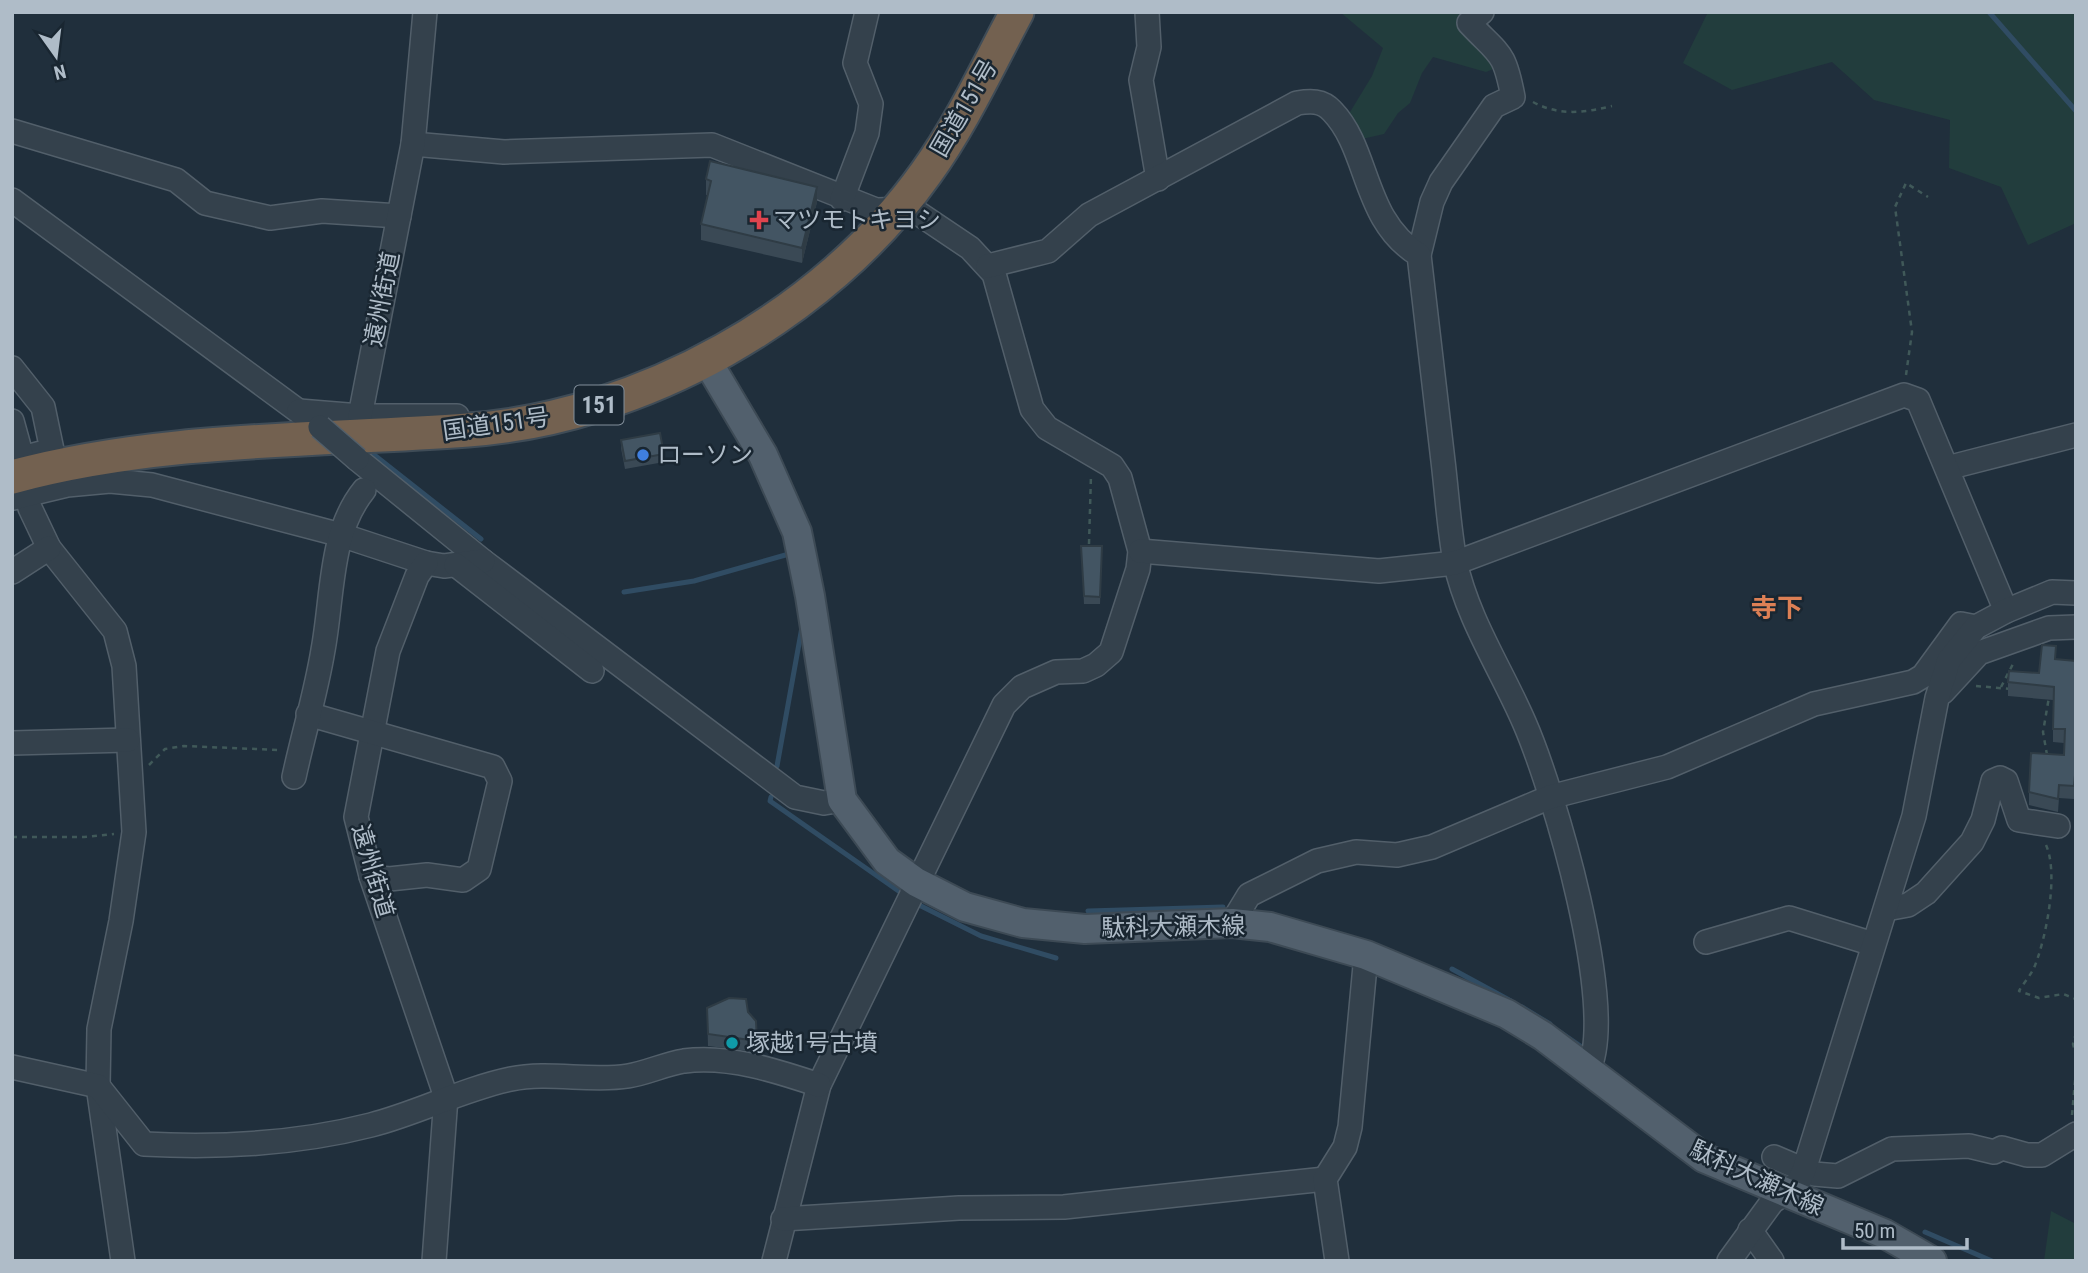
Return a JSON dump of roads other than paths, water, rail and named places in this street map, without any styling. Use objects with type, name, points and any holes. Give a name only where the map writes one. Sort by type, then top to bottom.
[{"type":"highway","name":"国道151号","points":[[20,479],[73,462],[184,449],[471,430],[572,413],[663,382],[766,324],[833,275],[897,210],[952,134],[1017,12]]},
{"type":"main road","name":"駄科大瀬木線","points":[[706,359],[763,455],[797,532],[810,596],[842,800],[887,861],[916,882],[965,907],[1023,923],[1085,929],[1233,923],[1270,927],[1366,955],[1507,1014],[1543,1036],[1704,1158],[1885,1234],[1932,1261]]},
{"type":"street","name":"遠州街道","points":[[359,416],[414,144],[425,12]]},
{"type":"street","points":[[842,199],[867,133],[871,104],[855,63],[867,12]]},
{"type":"street","points":[[1147,12],[1149,47],[1141,80],[1158,179]]},
{"type":"street","points":[[1482,12],[1469,23],[1498,50],[1507,64],[1513,97],[1494,106],[1441,182],[1432,202],[1419,256],[1455,562],[1477,624],[1525,724],[1576,887],[1593,982],[1596,1055],[1588,1071]]},
{"type":"street","points":[[988,267],[1048,251],[1089,215],[1297,103],[1313,100],[1331,110],[1350,141],[1370,193],[1400,244],[1419,256]]},
{"type":"street","points":[[12,131],[176,180],[205,203],[270,218],[321,211],[399,216]]},
{"type":"street","points":[[414,144],[504,152],[712,145],[842,199],[876,210],[912,209],[970,248],[988,267],[998,287],[1032,409],[1047,428],[1112,466],[1120,478],[1140,551],[1138,569],[1111,652],[1096,665],[1083,671],[1056,672],[1022,687],[1004,705],[819,1085],[774,1261]]},
{"type":"street","points":[[12,200],[320,427],[483,561],[795,797],[824,803],[842,800]]},
{"type":"street","points":[[12,368],[43,407],[52,450],[20,479]]},
{"type":"street","points":[[1140,551],[1380,571],[1455,562],[1904,395],[1918,400],[2006,611]]},
{"type":"street","points":[[299,411],[359,416],[464,416],[471,430]]},
{"type":"street","points":[[12,421],[20,479],[50,548],[115,631],[124,666],[134,832],[121,920],[99,1029],[97,1086],[123,1261]]},
{"type":"street","points":[[1947,468],[2076,435]]},
{"type":"street","points":[[20,479],[67,485],[110,481],[152,485],[341,535],[426,563],[456,558],[483,561]]},
{"type":"street","points":[[294,777],[323,652],[341,535],[350,507],[364,490]]},
{"type":"street","points":[[12,572],[50,548]]},
{"type":"street","points":[[456,558],[592,671]]},
{"type":"street","name":"遠州街道","points":[[426,563],[417,576],[388,650],[356,817],[371,876],[446,1097],[435,1261]]},
{"type":"street","points":[[1729,1261],[1772,1202],[1798,1183],[1804,1170],[1914,816],[1949,660],[1976,627],[2006,611],[2052,592],[2076,593]]},
{"type":"street","points":[[1233,923],[1250,895],[1317,861],[1356,852],[1396,855],[1433,847],[1550,797],[1643,775],[1814,704],[1913,682],[1923,676],[1961,624],[1976,627]]},
{"type":"street","points":[[1944,691],[1979,653],[2049,628],[2076,627]]},
{"type":"street","points":[[308,714],[493,767],[500,781],[479,869],[463,880],[427,875],[389,879],[371,876]]},
{"type":"street","points":[[12,743],[128,740]]},
{"type":"street","points":[[1886,908],[1908,905],[1926,892],[1972,842],[1983,820],[1993,781],[2000,778],[2006,781],[2019,820],[2058,826]]},
{"type":"street","points":[[1706,942],[1789,918],[1873,944]]},
{"type":"street","points":[[1337,1261],[1325,1179],[1345,1146],[1350,1128],[1366,955]]},
{"type":"street","points":[[12,1067],[97,1086],[144,1144],[167,1145],[258,1144],[315,1138],[373,1125],[446,1097],[514,1078],[627,1077],[684,1061],[768,1068],[819,1085]]},
{"type":"street","points":[[1774,1157],[1814,1174],[1838,1176],[1892,1149],[1969,1146],[1994,1152],[2002,1148],[2027,1155],[2042,1155],[2056,1149],[2076,1134]]},
{"type":"street","points":[[783,1219],[959,1208],[1064,1207],[1325,1179]]},
{"type":"street","points":[[1750,1230],[1772,1261]]},
{"type":"waterway","points":[[1989,12],[2076,111]]},
{"type":"waterway","points":[[373,454],[481,539]]},
{"type":"waterway","points":[[624,592],[694,581],[789,554],[790,559]]},
{"type":"waterway","points":[[777,766],[802,627]]},
{"type":"waterway","points":[[771,797],[770,801],[900,892]]},
{"type":"waterway","points":[[919,905],[981,936],[1056,958]]},
{"type":"waterway","points":[[1088,911],[1223,907]]},
{"type":"waterway","points":[[1452,969],[1511,1001]]},
{"type":"waterway","points":[[1522,1007],[1550,1024]]},
{"type":"waterway","points":[[1560,1032],[1586,1050]]},
{"type":"waterway","points":[[1925,1232],[1992,1261]]},
{"type":"place","name":"マツモトキヨシ","points":[[759,220]]},
{"type":"place","name":"ローソン","points":[[643,455]]},
{"type":"place","name":"塚越1号古墳","points":[[732,1043]]},
{"type":"district","name":"寺下","points":[[1777,608]]}]
